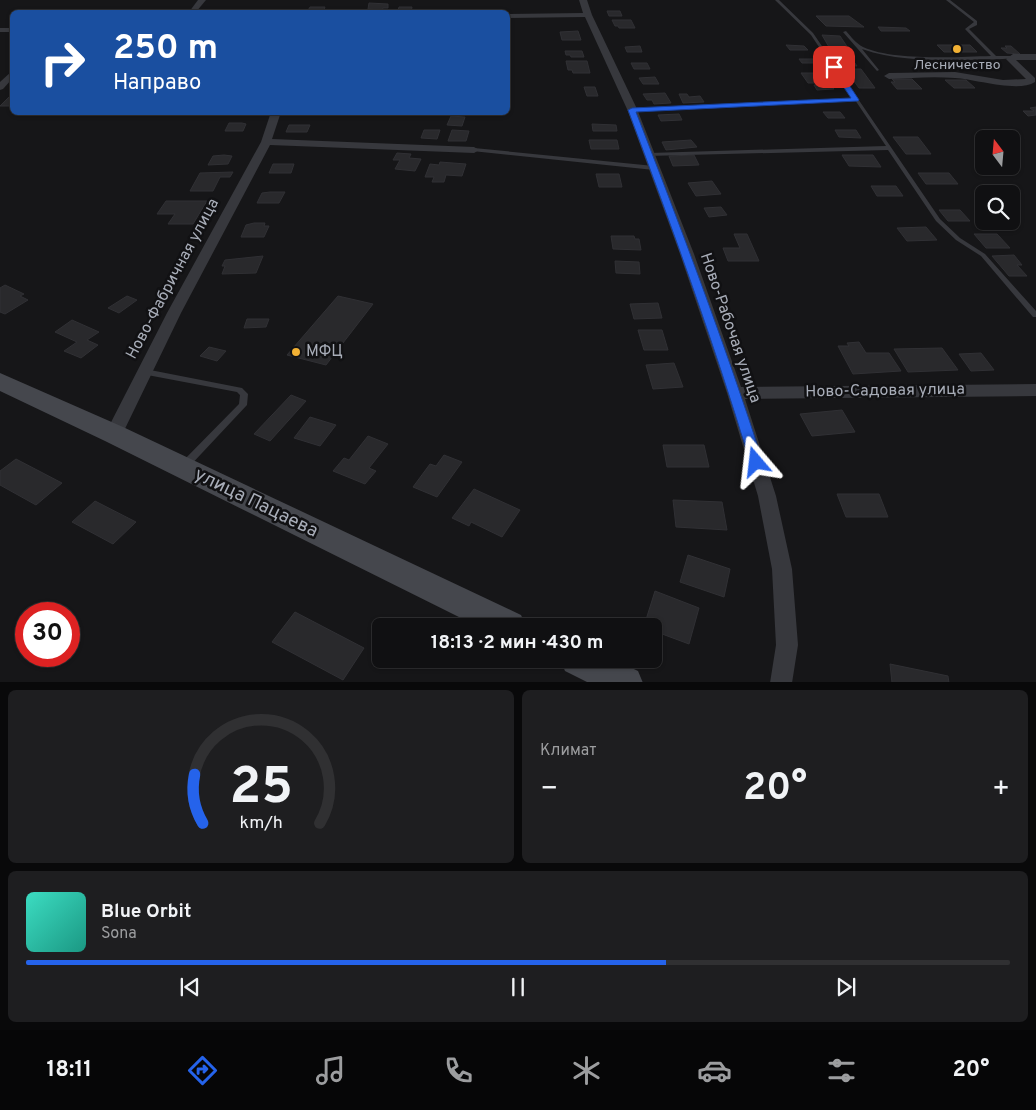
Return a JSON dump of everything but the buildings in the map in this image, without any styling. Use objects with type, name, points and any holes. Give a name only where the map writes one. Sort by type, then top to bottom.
[{"type":"street","points":[[194,10],[202,0]]},
{"type":"street","name":"Ново-Рабочая улица","points":[[583,0],[588,15],[632,110],[686,254],[735,393],[767,496],[782,569],[787,645],[781,682]]},
{"type":"street","points":[[510,16],[588,15]]},
{"type":"street","points":[[889,76],[955,75],[1003,84],[1029,82],[1032,80],[1010,59],[1036,57]]},
{"type":"street","points":[[0,86],[10,76]]},
{"type":"street","name":"Ново-Фабричная улица","points":[[114,434],[144,372],[266,142],[275,115]]},
{"type":"street","points":[[266,142],[474,150]]},
{"type":"street","name":"улица Пацаева","points":[[0,381],[114,434],[493,618]]},
{"type":"street","name":"Ново-Садовая улица","points":[[735,393],[1036,390]]},
{"type":"street","points":[[596,668],[626,682]]},
{"type":"lane","points":[[777,0],[812,34],[938,220],[958,239],[982,255],[1036,315]]},
{"type":"lane","points":[[948,0],[976,22],[976,24],[967,29],[995,58]]},
{"type":"lane","points":[[845,32],[877,70]]},
{"type":"lane","points":[[855,43],[871,51],[889,54],[938,58],[1013,58]]},
{"type":"lane","points":[[632,110],[856,100]]},
{"type":"lane","points":[[474,150],[651,161],[888,148]]},
{"type":"lane","points":[[144,372],[240,390],[244,394],[244,405],[182,467]]},
{"type":"place","name":"Лесничество","points":[[957,49]]},
{"type":"place","name":"МФЦ","points":[[296,352]]},
{"type":"route","points":[[756,462],[735,393],[632,110],[856,100],[834,67]]}]
